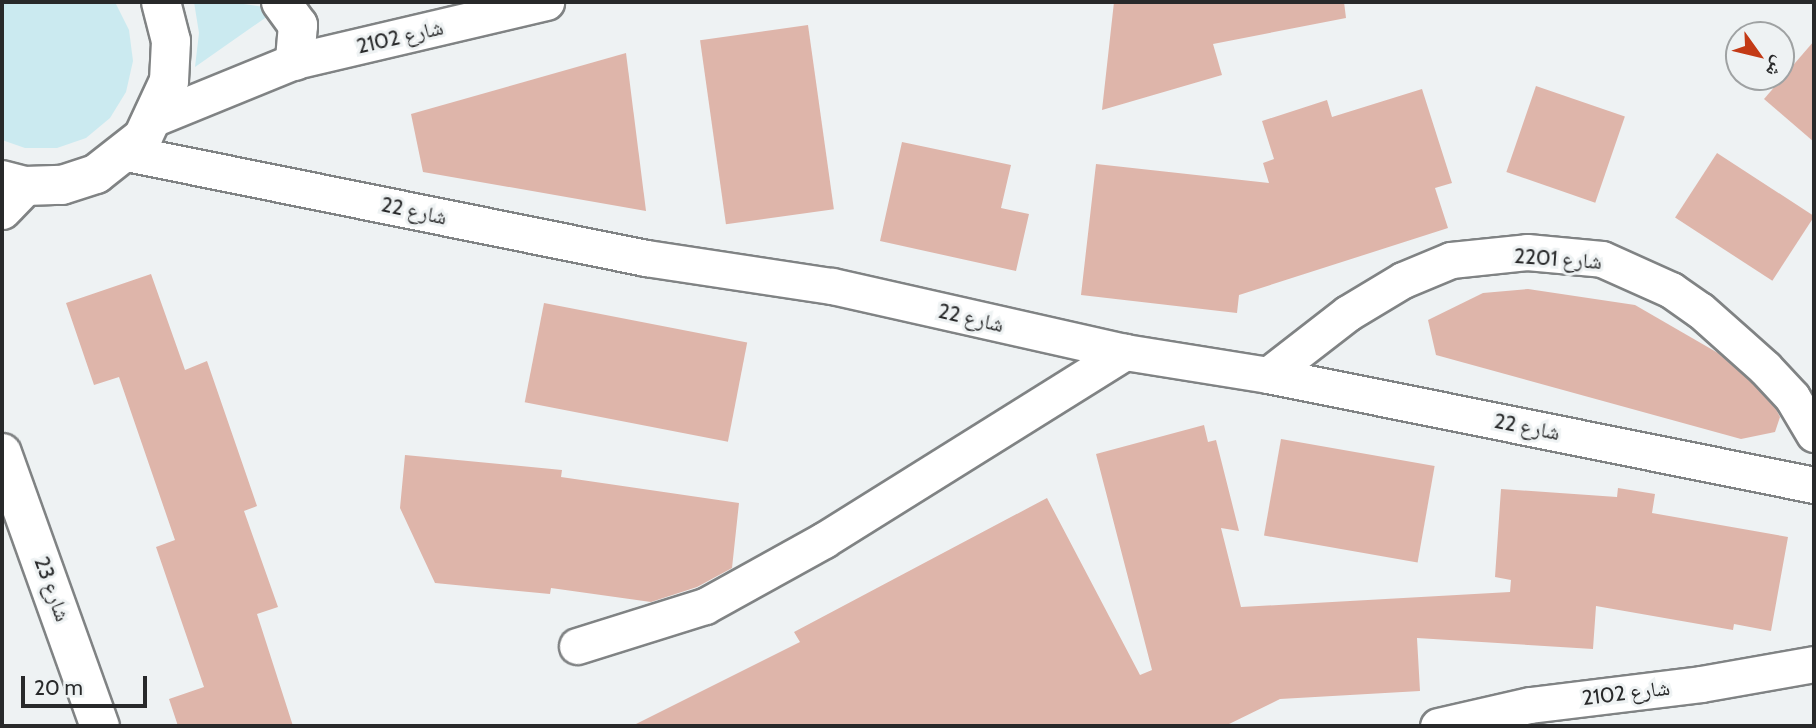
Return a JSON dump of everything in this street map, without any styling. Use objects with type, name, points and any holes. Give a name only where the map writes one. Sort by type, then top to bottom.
[{"type":"main road","points":[[10,192],[73,181],[96,174],[127,153],[155,118],[169,81],[171,41],[161,2]]},
{"type":"main road","points":[[281,2],[298,25],[295,61]]},
{"type":"main road","name":"شارع 23","points":[[2,453],[100,726]]},
{"type":"street","name":"شارع 2102","points":[[155,118],[295,61],[546,2]]},
{"type":"street","name":"شارع 22","points":[[127,153],[646,258],[832,286],[1125,352],[1268,374],[1814,485]]},
{"type":"street","name":"شارع 2201","points":[[1268,374],[1348,313],[1403,280],[1451,260],[1527,252],[1602,258],[1671,290],[1700,310],[1765,368],[1791,397],[1814,434]]},
{"type":"street","points":[[577,646],[705,606],[824,540],[1125,352]]},
{"type":"street","name":"شارع 2102","points":[[1438,726],[1530,705],[1701,684],[1814,664]]},
{"type":"shaded area","points":[[2,2],[116,4],[129,30],[133,61],[126,92],[110,118],[86,138],[57,148],[25,148],[2,140]]},
{"type":"shaded area","points":[[194,2],[229,2],[278,9],[195,67],[199,33]]},
{"type":"building","points":[[1114,2],[1344,2],[1346,18],[1213,44],[1222,75],[1102,110]]},
{"type":"building","points":[[808,25],[834,209],[726,224],[700,40]]},
{"type":"building","points":[[1814,41],[1814,142],[1764,99],[1771,91],[1795,91],[1795,63]]},
{"type":"building","points":[[626,53],[646,211],[423,172],[411,114]]},
{"type":"building","points":[[1536,86],[1625,117],[1595,203],[1506,172]]},
{"type":"building","points":[[1422,89],[1452,183],[1435,188],[1448,228],[1239,295],[1237,313],[1081,295],[1096,164],[1269,183],[1263,163],[1274,159],[1262,121],[1327,100],[1332,117]]},
{"type":"building","points":[[902,142],[1011,165],[1001,208],[1029,214],[1016,271],[880,241]]},
{"type":"building","points":[[1717,153],[1814,216],[1772,281],[1675,218]]},
{"type":"building","points":[[151,274],[185,370],[207,361],[257,506],[244,511],[278,607],[257,614],[293,726],[178,726],[169,699],[204,687],[156,547],[175,540],[119,377],[94,385],[66,303]]},
{"type":"building","points":[[1528,289],[1635,305],[1718,353],[1776,409],[1780,417],[1775,432],[1741,439],[1436,355],[1428,320],[1483,293]]},
{"type":"building","points":[[544,303],[747,342],[728,442],[525,402]]},
{"type":"building","points":[[1204,425],[1208,442],[1216,440],[1239,531],[1221,528],[1241,607],[1510,592],[1511,580],[1495,577],[1501,489],[1617,497],[1618,488],[1655,494],[1652,513],[1788,537],[1771,631],[1734,624],[1733,630],[1596,606],[1593,649],[1417,638],[1420,691],[1280,699],[1225,726],[632,726],[800,642],[794,632],[1047,498],[1140,675],[1152,670],[1096,454]]},
{"type":"building","points":[[1281,439],[1435,466],[1418,563],[1264,536]]},
{"type":"building","points":[[405,455],[562,470],[561,477],[739,503],[732,568],[697,587],[651,602],[551,588],[550,594],[435,583],[400,508]]}]
